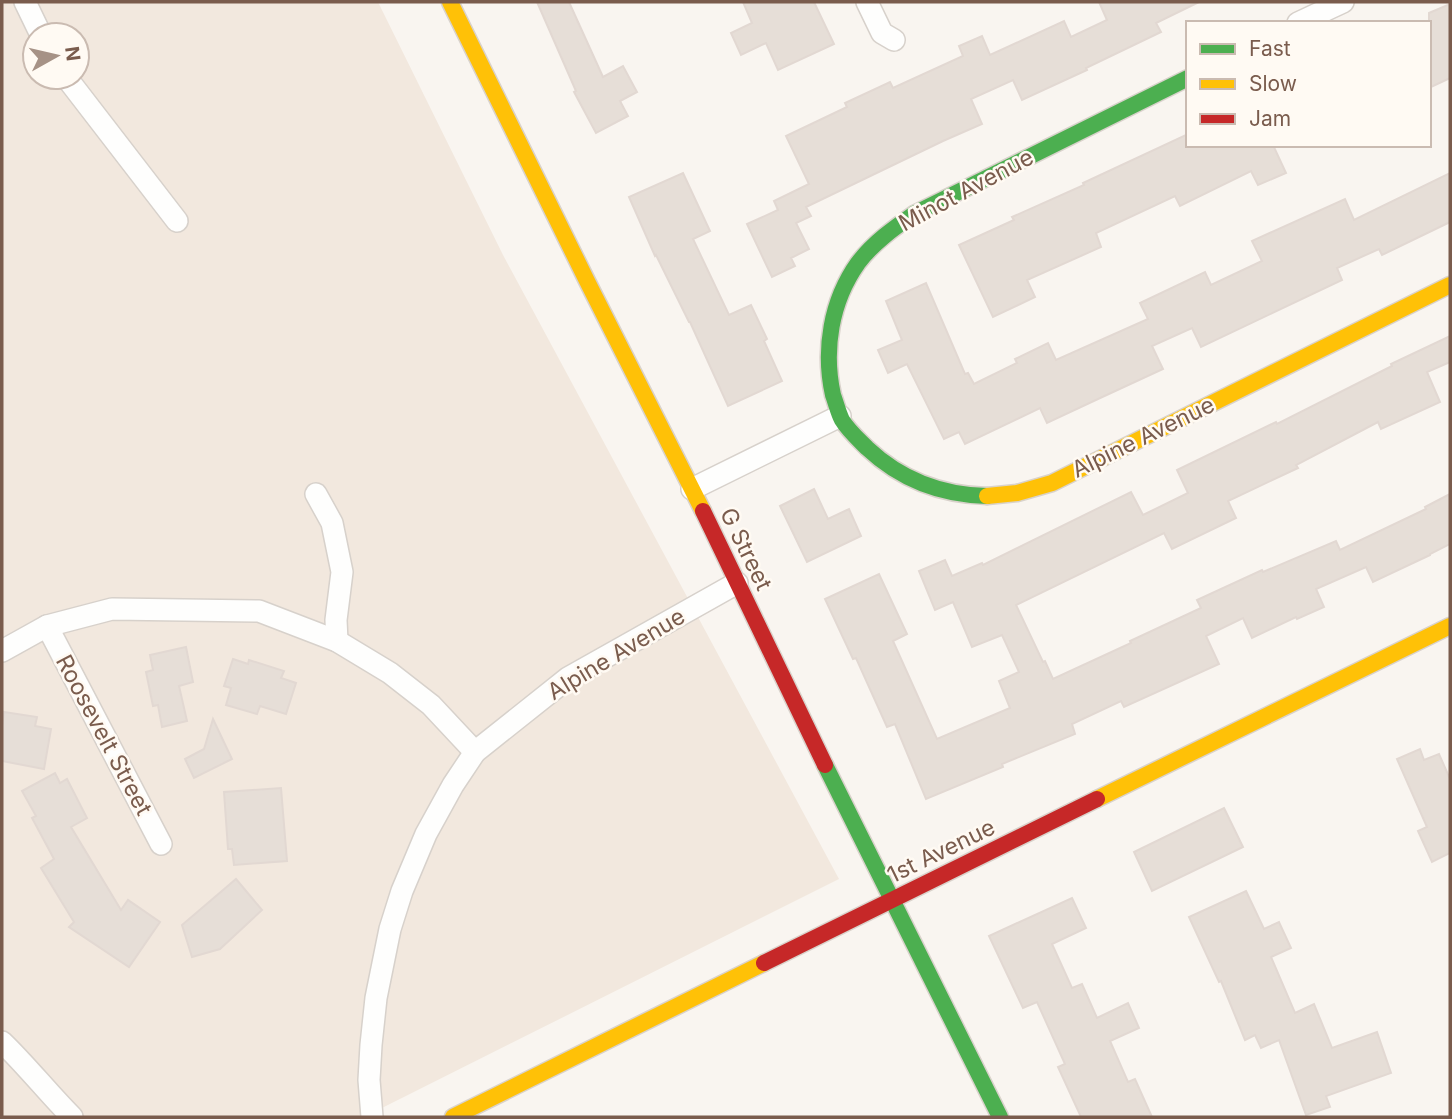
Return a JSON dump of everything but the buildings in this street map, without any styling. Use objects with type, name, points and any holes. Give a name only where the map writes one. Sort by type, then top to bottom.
[{"type":"street","points":[[25,2],[34,21]]},
{"type":"street","name":"G Street","points":[[450,2],[1000,1117]]},
{"type":"street","points":[[867,2],[882,33],[894,40]]},
{"type":"street","points":[[1298,15],[1343,2]]},
{"type":"street","name":"Minot Avenue","points":[[840,416],[830,382],[829,347],[832,324],[844,289],[858,263],[888,232],[914,214],[1186,79]]},
{"type":"street","points":[[77,91],[177,221]]},
{"type":"street","name":"Alpine Avenue","points":[[840,416],[870,452],[909,478],[930,487],[979,496],[1028,491],[1052,483],[1450,285]]},
{"type":"street","points":[[692,489],[840,416]]},
{"type":"street","points":[[316,494],[332,523],[342,572],[336,620],[337,641]]},
{"type":"street","name":"Alpine Avenue","points":[[372,1117],[369,1080],[371,1045],[376,998],[390,929],[402,891],[426,834],[475,752],[568,678],[737,583]]},
{"type":"street","points":[[2,651],[47,626],[112,609],[258,611],[337,641],[390,673],[431,705],[475,752]]},
{"type":"street","name":"Roosevelt Street","points":[[47,626],[160,844]]},
{"type":"street","name":"1st Avenue","points":[[453,1117],[1450,626]]},
{"type":"street","points":[[2,1042],[72,1117]]},
{"type":"shaded area","points":[[2,2],[378,2],[503,255],[839,879],[364,1117],[2,1117]]},
{"type":"traffic: fast","points":[[987,496],[938,489],[907,477],[867,448],[842,420],[833,395],[829,361],[829,343],[841,293],[858,263],[870,249],[914,214],[1186,79]]},
{"type":"traffic: fast","points":[[825,765],[1000,1117]]},
{"type":"traffic: slow","points":[[450,2],[703,511]]},
{"type":"traffic: slow","points":[[987,496],[1017,493],[1052,483],[1450,285]]},
{"type":"traffic: slow","points":[[1097,799],[1450,626]]},
{"type":"traffic: slow","points":[[453,1117],[764,963]]},
{"type":"traffic: jam","points":[[703,511],[825,765]]},
{"type":"traffic: jam","points":[[764,963],[1097,799]]}]
